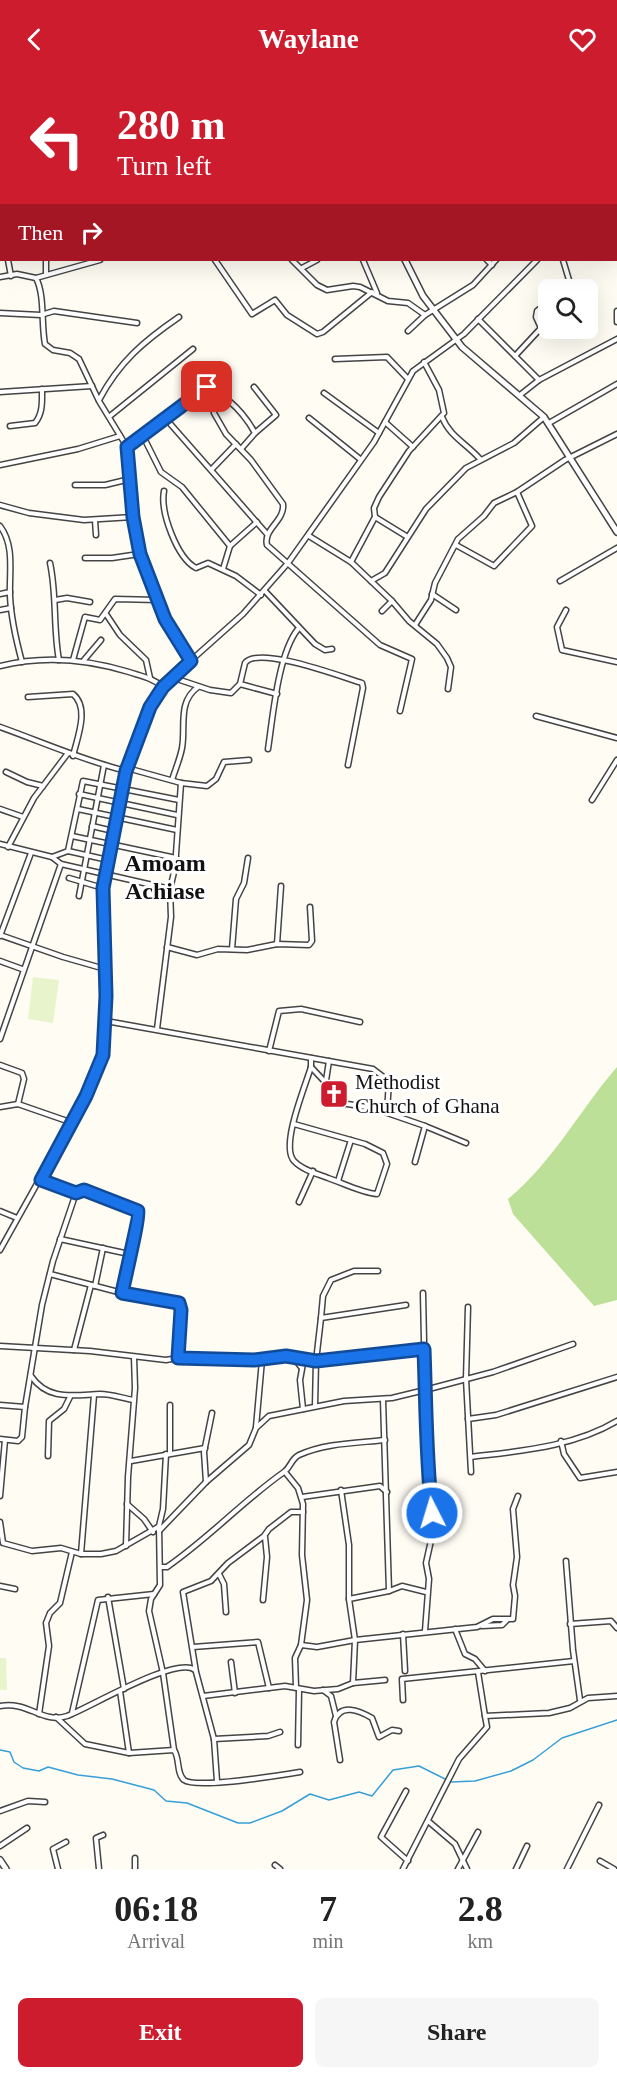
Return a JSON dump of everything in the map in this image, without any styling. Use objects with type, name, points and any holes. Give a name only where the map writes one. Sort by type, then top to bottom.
[{"type":"street","points":[[8,261],[11,276]]},
{"type":"street","points":[[45,261],[46,273]]},
{"type":"street","points":[[36,278],[46,273],[96,261]]},
{"type":"street","points":[[216,261],[252,314],[275,300],[287,315],[317,334],[323,332],[375,292]]},
{"type":"street","points":[[293,261],[317,285],[327,290],[353,286],[375,292],[388,301],[408,303],[425,315]]},
{"type":"street","points":[[302,268],[315,261]]},
{"type":"street","points":[[363,261],[375,292]]},
{"type":"street","points":[[407,261],[432,309],[456,340],[471,356],[520,395],[549,423],[617,532]]},
{"type":"street","points":[[488,261],[492,265]]},
{"type":"street","points":[[408,331],[432,309],[473,285],[495,261]]},
{"type":"street","points":[[0,1250],[41,1180],[99,1066],[105,1044],[103,888],[126,769],[141,727],[171,677],[265,591],[309,536],[337,491],[379,433],[407,378],[424,362],[456,340],[536,261]]},
{"type":"street","points":[[563,261],[569,279]]},
{"type":"street","points":[[0,278],[30,275],[36,278],[41,289],[41,315],[45,344],[53,350],[76,356],[99,401],[127,447],[133,517],[140,554],[165,619],[191,661]]},
{"type":"street","points":[[0,313],[41,315],[54,310],[137,323]]},
{"type":"street","points":[[617,311],[617,322]]},
{"type":"street","points":[[99,401],[114,373],[136,349],[179,317]]},
{"type":"street","points":[[478,320],[539,380]]},
{"type":"street","points":[[515,356],[538,330]]},
{"type":"street","points":[[520,395],[539,380],[617,339]]},
{"type":"street","points":[[110,416],[193,349]]},
{"type":"street","points":[[335,359],[387,357],[407,378]]},
{"type":"street","points":[[351,562],[375,518],[374,508],[379,497],[413,447],[442,417],[444,411],[439,390],[424,362]]},
{"type":"street","points":[[549,423],[617,384]]},
{"type":"street","points":[[0,392],[92,386]]},
{"type":"street","points":[[127,447],[207,387],[221,401],[228,400],[236,407],[255,433]]},
{"type":"street","points":[[241,449],[276,415],[254,387]]},
{"type":"street","points":[[10,426],[35,423],[41,413],[42,389]]},
{"type":"street","points":[[324,393],[379,433]]},
{"type":"street","points":[[214,413],[226,434],[241,449],[283,504],[283,512],[267,534],[267,545],[380,645],[412,659],[400,711]]},
{"type":"street","points":[[442,417],[454,438],[466,445],[480,459]]},
{"type":"street","points":[[371,581],[385,573],[406,536],[431,503],[470,465],[514,442],[544,417]]},
{"type":"street","points":[[309,418],[360,459]]},
{"type":"street","points":[[166,419],[267,534]]},
{"type":"street","points":[[385,422],[413,447]]},
{"type":"street","points":[[415,626],[430,602],[458,539],[484,516],[494,503],[517,492],[528,482],[572,457],[617,434]]},
{"type":"street","points":[[0,465],[78,449],[120,436]]},
{"type":"street","points":[[143,436],[161,472],[182,487],[230,546]]},
{"type":"street","points":[[212,469],[236,444]]},
{"type":"street","points":[[75,485],[105,485],[130,479]]},
{"type":"street","points":[[164,491],[165,512],[184,559],[196,568],[208,563],[223,569],[261,595]]},
{"type":"street","points":[[455,545],[494,566],[532,526],[517,492]]},
{"type":"street","points":[[0,506],[29,513],[95,520],[133,517]]},
{"type":"street","points":[[375,518],[406,536]]},
{"type":"street","points":[[95,520],[96,535]]},
{"type":"street","points":[[223,569],[230,546],[257,522]]},
{"type":"street","points":[[0,526],[7,540],[10,555],[11,608],[22,662]]},
{"type":"street","points":[[309,536],[351,562],[415,626],[437,644],[450,663],[448,689]]},
{"type":"street","points":[[561,581],[617,548]]},
{"type":"street","points":[[85,558],[112,558],[140,554]]},
{"type":"street","points":[[50,563],[56,600],[56,639],[59,660]]},
{"type":"street","points":[[265,591],[315,644],[326,650],[332,649]]},
{"type":"street","points":[[0,594],[10,592]]},
{"type":"street","points":[[432,594],[456,610]]},
{"type":"street","points":[[56,600],[67,598],[90,602]]},
{"type":"street","points":[[73,660],[86,617],[99,620],[116,600],[158,600]]},
{"type":"street","points":[[382,611],[392,601]]},
{"type":"street","points":[[0,610],[11,608]]},
{"type":"street","points":[[566,610],[557,627],[562,650],[617,662]]},
{"type":"street","points":[[106,614],[120,635],[146,660],[150,678]]},
{"type":"street","points":[[268,749],[270,723],[282,660],[285,648],[298,628]]},
{"type":"street","points":[[84,660],[101,640]]},
{"type":"street","points":[[171,677],[199,687],[229,693],[240,684],[248,659],[256,656],[314,667],[363,685],[348,765]]},
{"type":"street","points":[[0,666],[22,662],[84,660],[150,678],[163,687]]},
{"type":"street","points":[[240,684],[277,694]]},
{"type":"street","points":[[172,780],[182,746],[182,716],[192,693],[199,687]]},
{"type":"street","points":[[8,847],[23,817],[43,786],[70,754],[81,713],[77,697],[73,694],[28,697]]},
{"type":"street","points":[[536,716],[617,738]]},
{"type":"street","points":[[0,727],[104,765],[181,783],[209,785],[216,779],[224,762],[249,760]]},
{"type":"street","points":[[592,800],[617,760]]},
{"type":"street","points":[[79,896],[104,765]]},
{"type":"street","points":[[6,772],[27,783],[43,786]]},
{"type":"street","points":[[68,851],[83,781],[179,800]]},
{"type":"street","points":[[157,1029],[171,918],[170,888],[176,858],[177,815],[181,783]]},
{"type":"street","points":[[79,794],[177,815]]},
{"type":"street","points":[[0,809],[23,817]]},
{"type":"street","points":[[78,809],[177,830]]},
{"type":"street","points":[[92,826],[113,831]]},
{"type":"street","points":[[72,836],[176,858]]},
{"type":"street","points":[[0,844],[52,857],[61,864],[106,872],[170,888]]},
{"type":"street","points":[[52,857],[68,851],[108,860]]},
{"type":"street","points":[[31,853],[0,935],[105,969]]},
{"type":"street","points":[[232,949],[236,899],[244,883],[248,858]]},
{"type":"street","points":[[0,1039],[22,970],[61,864]]},
{"type":"street","points":[[69,878],[103,888]]},
{"type":"street","points":[[277,944],[281,886]]},
{"type":"street","points":[[167,946],[197,955],[218,949],[247,950],[277,944],[311,943],[310,907]]},
{"type":"street","points":[[0,961],[22,970]]},
{"type":"street","points":[[269,1051],[276,1015],[281,1010],[301,1009],[360,1022]]},
{"type":"street","points":[[106,1022],[157,1029],[373,1069],[388,1078],[390,1084],[387,1112]]},
{"type":"street","points":[[294,1124],[351,1140],[382,1153],[387,1164],[375,1194],[313,1171],[298,1164],[290,1155],[288,1149],[294,1124],[311,1067],[311,1058]]},
{"type":"street","points":[[329,1061],[325,1092],[330,1102],[360,1105],[387,1112],[466,1143]]},
{"type":"street","points":[[0,1065],[22,1073],[24,1079],[18,1104]]},
{"type":"street","points":[[311,1067],[325,1083]]},
{"type":"street","points":[[0,1107],[18,1104],[70,1122]]},
{"type":"street","points":[[415,1161],[425,1126]]},
{"type":"street","points":[[338,1181],[351,1140]]},
{"type":"street","points":[[299,1203],[313,1171]]},
{"type":"street","points":[[41,1180],[76,1193],[84,1190],[138,1211],[140,1220],[129,1254],[122,1293]]},
{"type":"street","points":[[0,1496],[2,1439],[18,1442],[22,1437],[34,1348],[50,1274],[76,1193]]},
{"type":"street","points":[[0,1211],[17,1218]]},
{"type":"street","points":[[60,1239],[129,1254]]},
{"type":"street","points":[[74,1350],[103,1248]]},
{"type":"street","points":[[315,1406],[316,1361],[323,1296],[331,1280],[354,1271],[378,1271]]},
{"type":"street","points":[[50,1274],[122,1293],[179,1303],[181,1310],[178,1358]]},
{"type":"street","points":[[423,1293],[432,1536],[426,1559],[429,1580],[426,1592],[425,1631]]},
{"type":"street","points":[[321,1318],[406,1305]]},
{"type":"street","points":[[468,1307],[466,1379],[471,1472]]},
{"type":"street","points":[[256,1428],[269,1416],[315,1406],[383,1400],[466,1379],[573,1344]]},
{"type":"street","points":[[0,1346],[74,1350],[166,1360],[178,1358],[262,1360],[293,1357],[316,1361],[424,1349]]},
{"type":"street","points":[[126,1546],[134,1357]]},
{"type":"street","points":[[293,1357],[301,1367]]},
{"type":"street","points":[[303,1409],[301,1367],[304,1358]]},
{"type":"street","points":[[0,1522],[2,1543],[32,1551],[61,1548],[81,1554],[108,1553],[159,1531],[206,1482],[249,1445],[256,1428],[262,1360]]},
{"type":"street","points":[[31,1375],[38,1386]]},
{"type":"street","points":[[468,1419],[504,1413],[617,1377]]},
{"type":"street","points":[[29,1389],[38,1386],[70,1397],[109,1395],[133,1400]]},
{"type":"street","points":[[81,1554],[94,1395]]},
{"type":"street","points":[[48,1456],[49,1421],[64,1409],[70,1397]]},
{"type":"street","points":[[383,1400],[389,1591]]},
{"type":"street","points":[[0,1405],[26,1407]]},
{"type":"street","points":[[170,1406],[168,1454],[159,1531],[160,1585],[154,1594],[149,1611],[163,1673],[174,1750],[184,1779],[189,1782],[217,1781],[300,1772]]},
{"type":"street","points":[[206,1482],[205,1448],[212,1413]]},
{"type":"street","points":[[471,1457],[524,1451],[594,1433],[617,1421]]},
{"type":"street","points":[[161,1567],[167,1567],[196,1546],[257,1495],[269,1481],[285,1472],[294,1458],[334,1445],[385,1440]]},
{"type":"street","points":[[561,1441],[564,1454],[580,1478],[617,1472]]},
{"type":"street","points":[[131,1461],[205,1448]]},
{"type":"street","points":[[285,1472],[302,1497],[303,1512],[302,1555],[307,1600],[301,1644],[295,1658],[298,1745]]},
{"type":"street","points":[[302,1497],[380,1486],[387,1480]]},
{"type":"street","points":[[380,1486],[387,1492]]},
{"type":"street","points":[[341,1490],[349,1545],[349,1599],[355,1640],[353,1683]]},
{"type":"street","points":[[301,1644],[317,1647],[425,1631],[482,1626],[493,1619],[507,1620],[515,1617],[513,1585],[518,1557],[512,1521],[513,1509],[518,1496]]},
{"type":"street","points":[[126,1504],[144,1519],[152,1533]]},
{"type":"street","points":[[217,1781],[214,1739],[196,1672],[183,1592],[201,1586],[219,1574],[228,1563],[291,1512],[303,1512]]},
{"type":"street","points":[[152,1533],[159,1531]]},
{"type":"street","points":[[263,1600],[267,1557],[264,1536]]},
{"type":"street","points":[[39,1714],[49,1646],[46,1623],[50,1613],[60,1603],[72,1552]]},
{"type":"street","points":[[567,1561],[570,1624],[580,1700]]},
{"type":"street","points":[[219,1574],[224,1584],[226,1612]]},
{"type":"street","points":[[0,1586],[15,1589]]},
{"type":"street","points":[[349,1599],[402,1586],[426,1592]]},
{"type":"street","points":[[71,1713],[95,1605],[100,1598],[154,1594]]},
{"type":"street","points":[[108,1597],[129,1753]]},
{"type":"street","points":[[570,1624],[611,1621],[617,1628]]},
{"type":"street","points":[[455,1629],[461,1649],[485,1671]]},
{"type":"street","points":[[403,1634],[405,1671]]},
{"type":"street","points":[[193,1647],[258,1642],[269,1688]]},
{"type":"street","points":[[403,1700],[402,1679],[574,1661]]},
{"type":"street","points":[[231,1662],[235,1693]]},
{"type":"street","points":[[56,1718],[163,1673],[187,1667],[196,1672]]},
{"type":"street","points":[[403,1869],[459,1759],[487,1727],[478,1672]]},
{"type":"street","points":[[203,1696],[269,1688],[323,1690],[353,1683],[384,1680]]},
{"type":"street","points":[[323,1690],[331,1696],[336,1716],[336,1746],[340,1760]]},
{"type":"street","points":[[485,1716],[549,1713],[570,1708],[580,1700],[617,1696]]},
{"type":"street","points":[[0,1706],[19,1704],[39,1714],[56,1718],[85,1744],[129,1753],[161,1749],[174,1750]]},
{"type":"street","points":[[336,1716],[344,1711],[355,1709],[372,1718],[379,1737],[392,1730],[399,1731]]},
{"type":"street","points":[[214,1739],[268,1736],[280,1732]]},
{"type":"street","points":[[406,1791],[381,1837],[408,1861]]},
{"type":"street","points":[[0,1811],[28,1801],[45,1802]]},
{"type":"street","points":[[567,1869],[599,1805]]},
{"type":"street","points":[[428,1821],[452,1841],[467,1869]]},
{"type":"street","points":[[0,1846],[27,1828]]},
{"type":"street","points":[[458,1869],[478,1832]]},
{"type":"street","points":[[99,1869],[96,1838],[103,1835]]},
{"type":"street","points":[[58,1869],[53,1849],[66,1842]]},
{"type":"street","points":[[516,1869],[527,1846]]},
{"type":"street","points":[[135,1858],[135,1869]]},
{"type":"street","points":[[0,1860],[6,1869]]},
{"type":"street","points":[[600,1861],[614,1869]]},
{"type":"street","points":[[275,1865],[280,1869]]},
{"type":"green space","points":[[33,977],[59,980],[53,1023],[28,1019]]},
{"type":"green space","points":[[617,1067],[617,1300],[594,1306],[513,1214],[508,1199],[539,1169]]},
{"type":"green space","points":[[0,1658],[6,1658],[7,1690],[0,1690]]},
{"type":"waterway","points":[[451,1782],[475,1781],[511,1771],[533,1760],[562,1738],[617,1720]]},
{"type":"waterway","points":[[0,1750],[10,1752],[14,1762],[23,1768],[39,1771],[48,1767],[78,1775],[112,1779],[154,1790],[166,1801],[187,1803],[238,1823],[250,1823],[282,1811],[310,1794],[329,1800],[359,1792],[372,1796],[393,1770],[419,1766],[447,1780]]},
{"type":"place","name":"Methodist Church of Ghana","points":[[334,1094]]},
{"type":"district","name":"Amoam Achiase","points":[[165,877]]},
{"type":"route","points":[[207,387],[127,447],[133,517],[140,554],[165,619],[191,661],[171,677],[150,707],[138,733],[126,771],[103,888],[106,996],[103,1055],[86,1096],[70,1122],[41,1180],[76,1193],[84,1190],[138,1211],[140,1220],[131,1244],[122,1293],[179,1303],[181,1310],[178,1358],[189,1356],[254,1360],[286,1356],[316,1361],[424,1349],[429,1428],[428,1471],[432,1513]]}]
